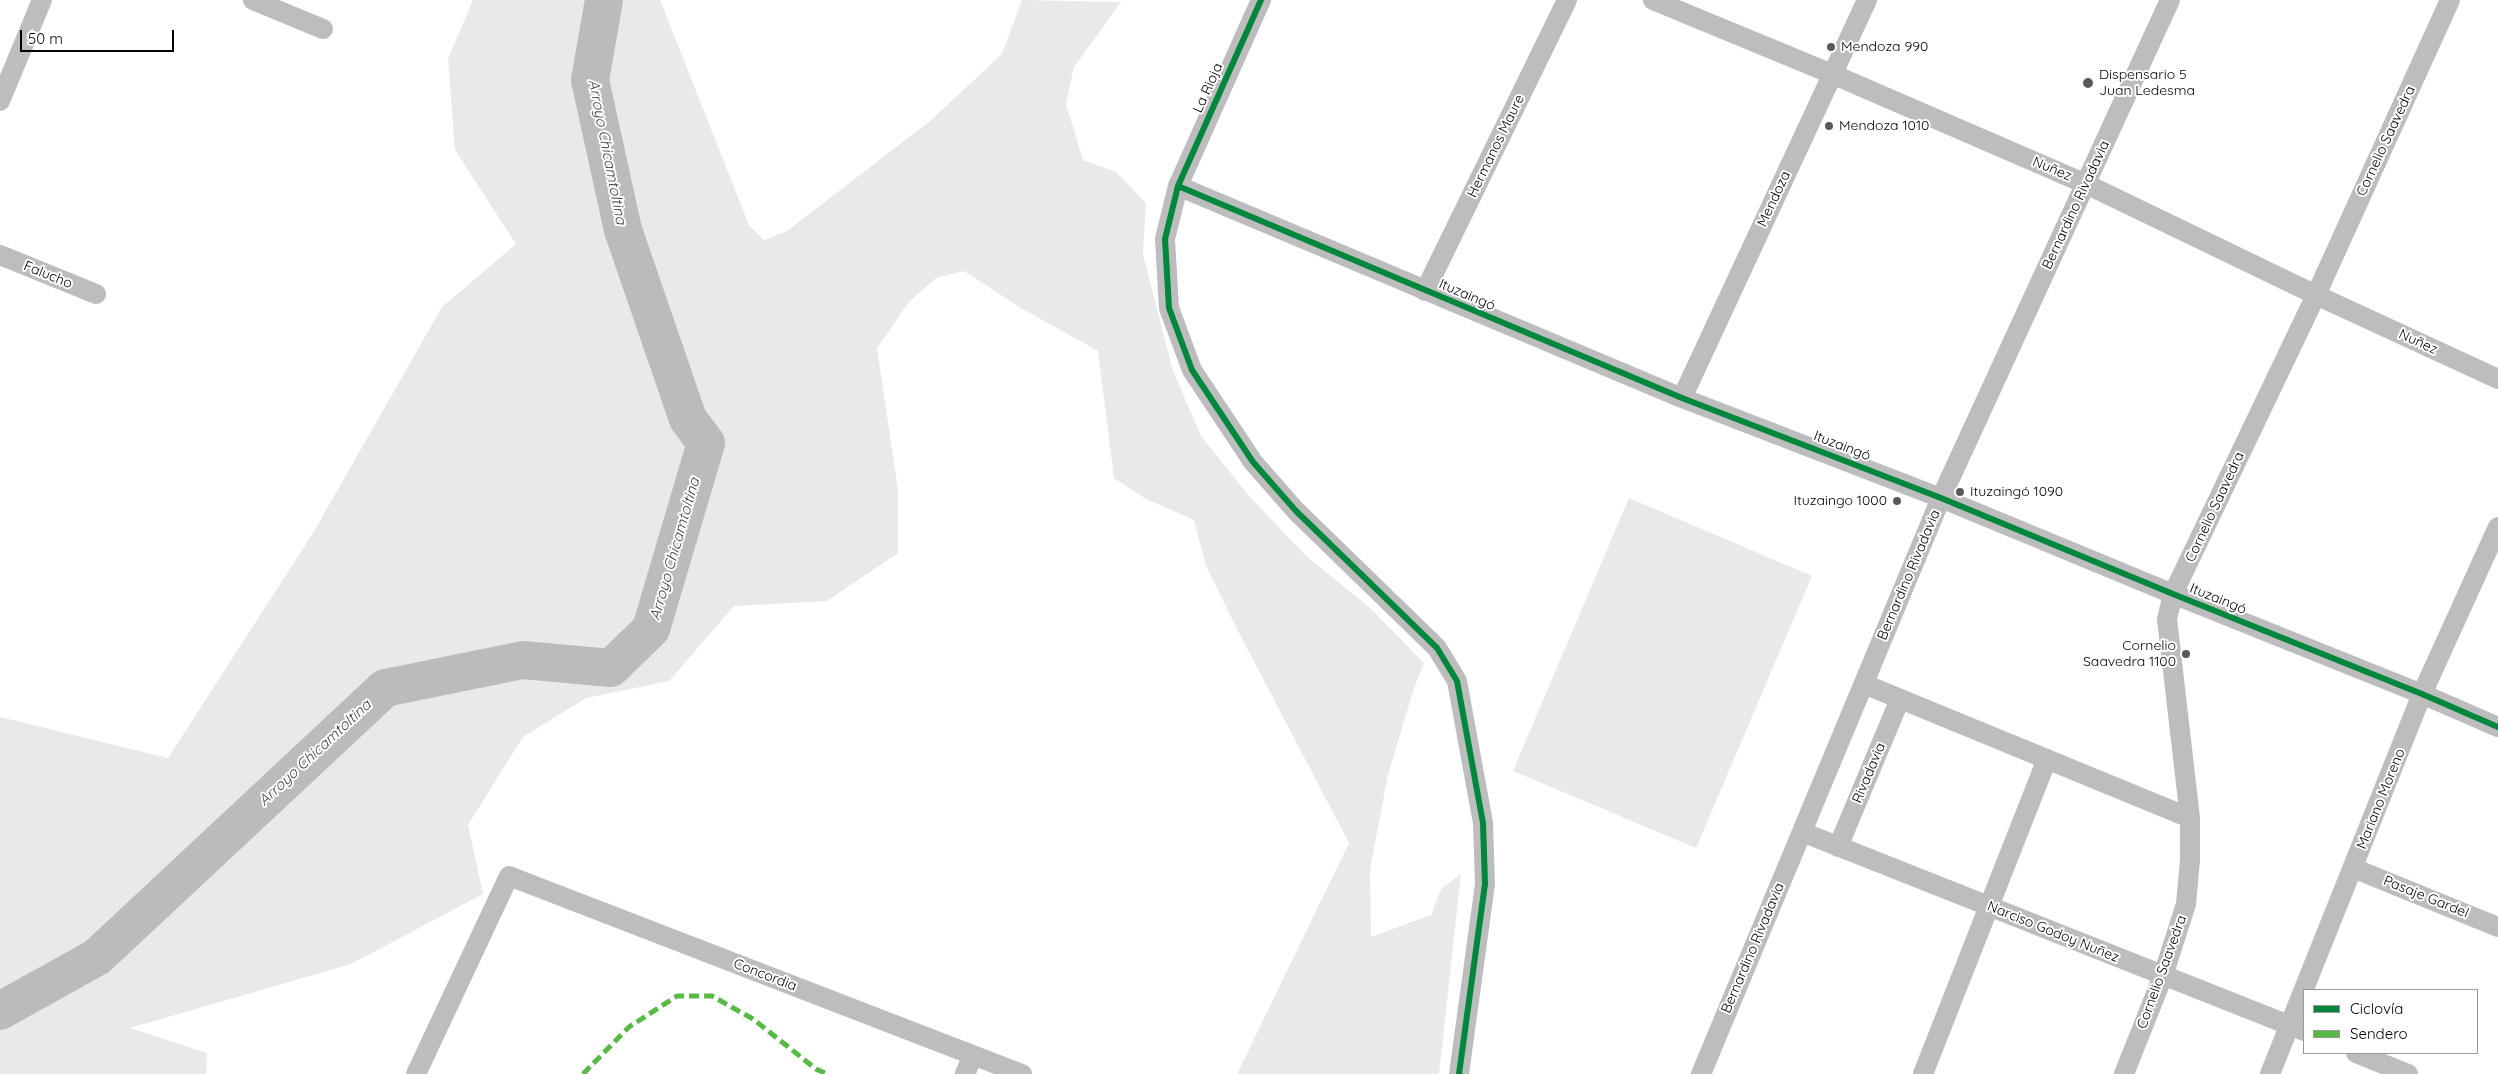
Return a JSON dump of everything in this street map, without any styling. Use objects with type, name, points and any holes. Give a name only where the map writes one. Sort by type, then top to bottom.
[{"type":"street","points":[[0,101],[42,0]]},
{"type":"street","points":[[254,0],[323,29]]},
{"type":"street","name":"La Rioja","points":[[1261,0],[1178,186],[1164,239],[1169,308],[1192,370],[1253,462],[1296,511],[1437,648],[1457,680],[1483,823],[1485,884],[1459,1074]]},
{"type":"street","name":"Hermanos Maure","points":[[1425,291],[1567,0]]},
{"type":"street","name":"Nuñez","points":[[1653,0],[1832,74],[2086,184],[2316,295],[2498,379]]},
{"type":"street","name":"Mendoza","points":[[1682,398],[1867,0]]},
{"type":"street","name":"Bernardino Rivadavia","points":[[1701,1074],[1941,498],[2170,0]]},
{"type":"street","name":"Cornelio Saavedra","points":[[2124,1074],[2163,976],[2186,904],[2190,860],[2190,818],[2167,619],[2173,594],[2316,295],[2450,0]]},
{"type":"street","name":"Ituzaingó","points":[[1178,186],[1682,398],[1941,498],[2422,694],[2498,727]]},
{"type":"street","name":"Falucho","points":[[0,256],[96,294]]},
{"type":"street","name":"Mariano Moreno","points":[[2311,989],[2353,868],[2422,694],[2498,526]]},
{"type":"street","points":[[1864,684],[2190,818]]},
{"type":"street","name":"Rivadavia","points":[[1838,847],[1900,699]]},
{"type":"street","points":[[1923,1074],[2047,759]]},
{"type":"street","name":"Narciso Godoy Nuñez","points":[[1802,832],[2297,1028]]},
{"type":"street","name":"Pasaje Gardel","points":[[2353,868],[2498,926]]},
{"type":"street","name":"Concordia","points":[[416,1074],[509,876],[1022,1074]]},
{"type":"street","name":"Mariano Moreno","points":[[2270,1074],[2297,1028],[2303,1011]]},
{"type":"street","points":[[2358,1054],[2408,1074]]},
{"type":"street","points":[[965,1074],[973,1055]]},
{"type":"shaded area","points":[[473,0],[660,0],[749,225],[764,240],[787,231],[930,121],[1002,54],[1022,0],[1121,2],[1074,67],[1066,104],[1083,160],[1116,172],[1146,203],[1143,254],[1173,371],[1201,436],[1250,497],[1306,556],[1369,607],[1424,663],[1414,688],[1388,775],[1370,869],[1371,937],[1431,915],[1441,889],[1461,874],[1439,1074],[1237,1074],[1349,843],[1206,566],[1194,520],[1146,499],[1114,478],[1098,351],[1021,308],[964,271],[936,278],[909,302],[877,348],[898,490],[898,553],[827,601],[734,606],[669,681],[586,698],[523,737],[468,825],[483,894],[351,964],[130,1028],[207,1053],[206,1074],[0,1074],[0,717],[168,758],[313,533],[442,307],[516,244],[455,150],[448,59]]},
{"type":"shaded area","points":[[1629,498],[1812,576],[1696,848],[1513,771]]},
{"type":"waterway","name":"Arroyo Chicamtoltina","points":[[0,1011],[97,957],[385,688],[523,660],[611,668],[651,629],[706,443],[688,419],[623,230],[590,80],[604,0]]},
{"type":"marked path","points":[[583,1074],[629,1027],[677,996],[712,996],[753,1019],[816,1069],[827,1074]]},
{"type":"cycle path","points":[[1261,0],[1178,186],[1165,239],[1169,308],[1192,370],[1253,462],[1296,511],[1437,648],[1457,681],[1483,823],[1485,884],[1459,1074]]},
{"type":"cycle path","points":[[1178,186],[1682,398],[1941,498],[2422,694],[2498,727]]},
{"type":"place","name":"Mendoza 990","points":[[1831,47]]},
{"type":"place","name":"Dispensario 5 Juan Ledesma","points":[[2088,83]]},
{"type":"place","name":"Mendoza 1010","points":[[1829,126]]},
{"type":"place","name":"Ituzaingó 1090","points":[[1960,492]]},
{"type":"place","name":"Ituzaingo 1000","points":[[1897,501]]},
{"type":"place","name":"Cornelio Saavedra 1100","points":[[2186,654]]}]
